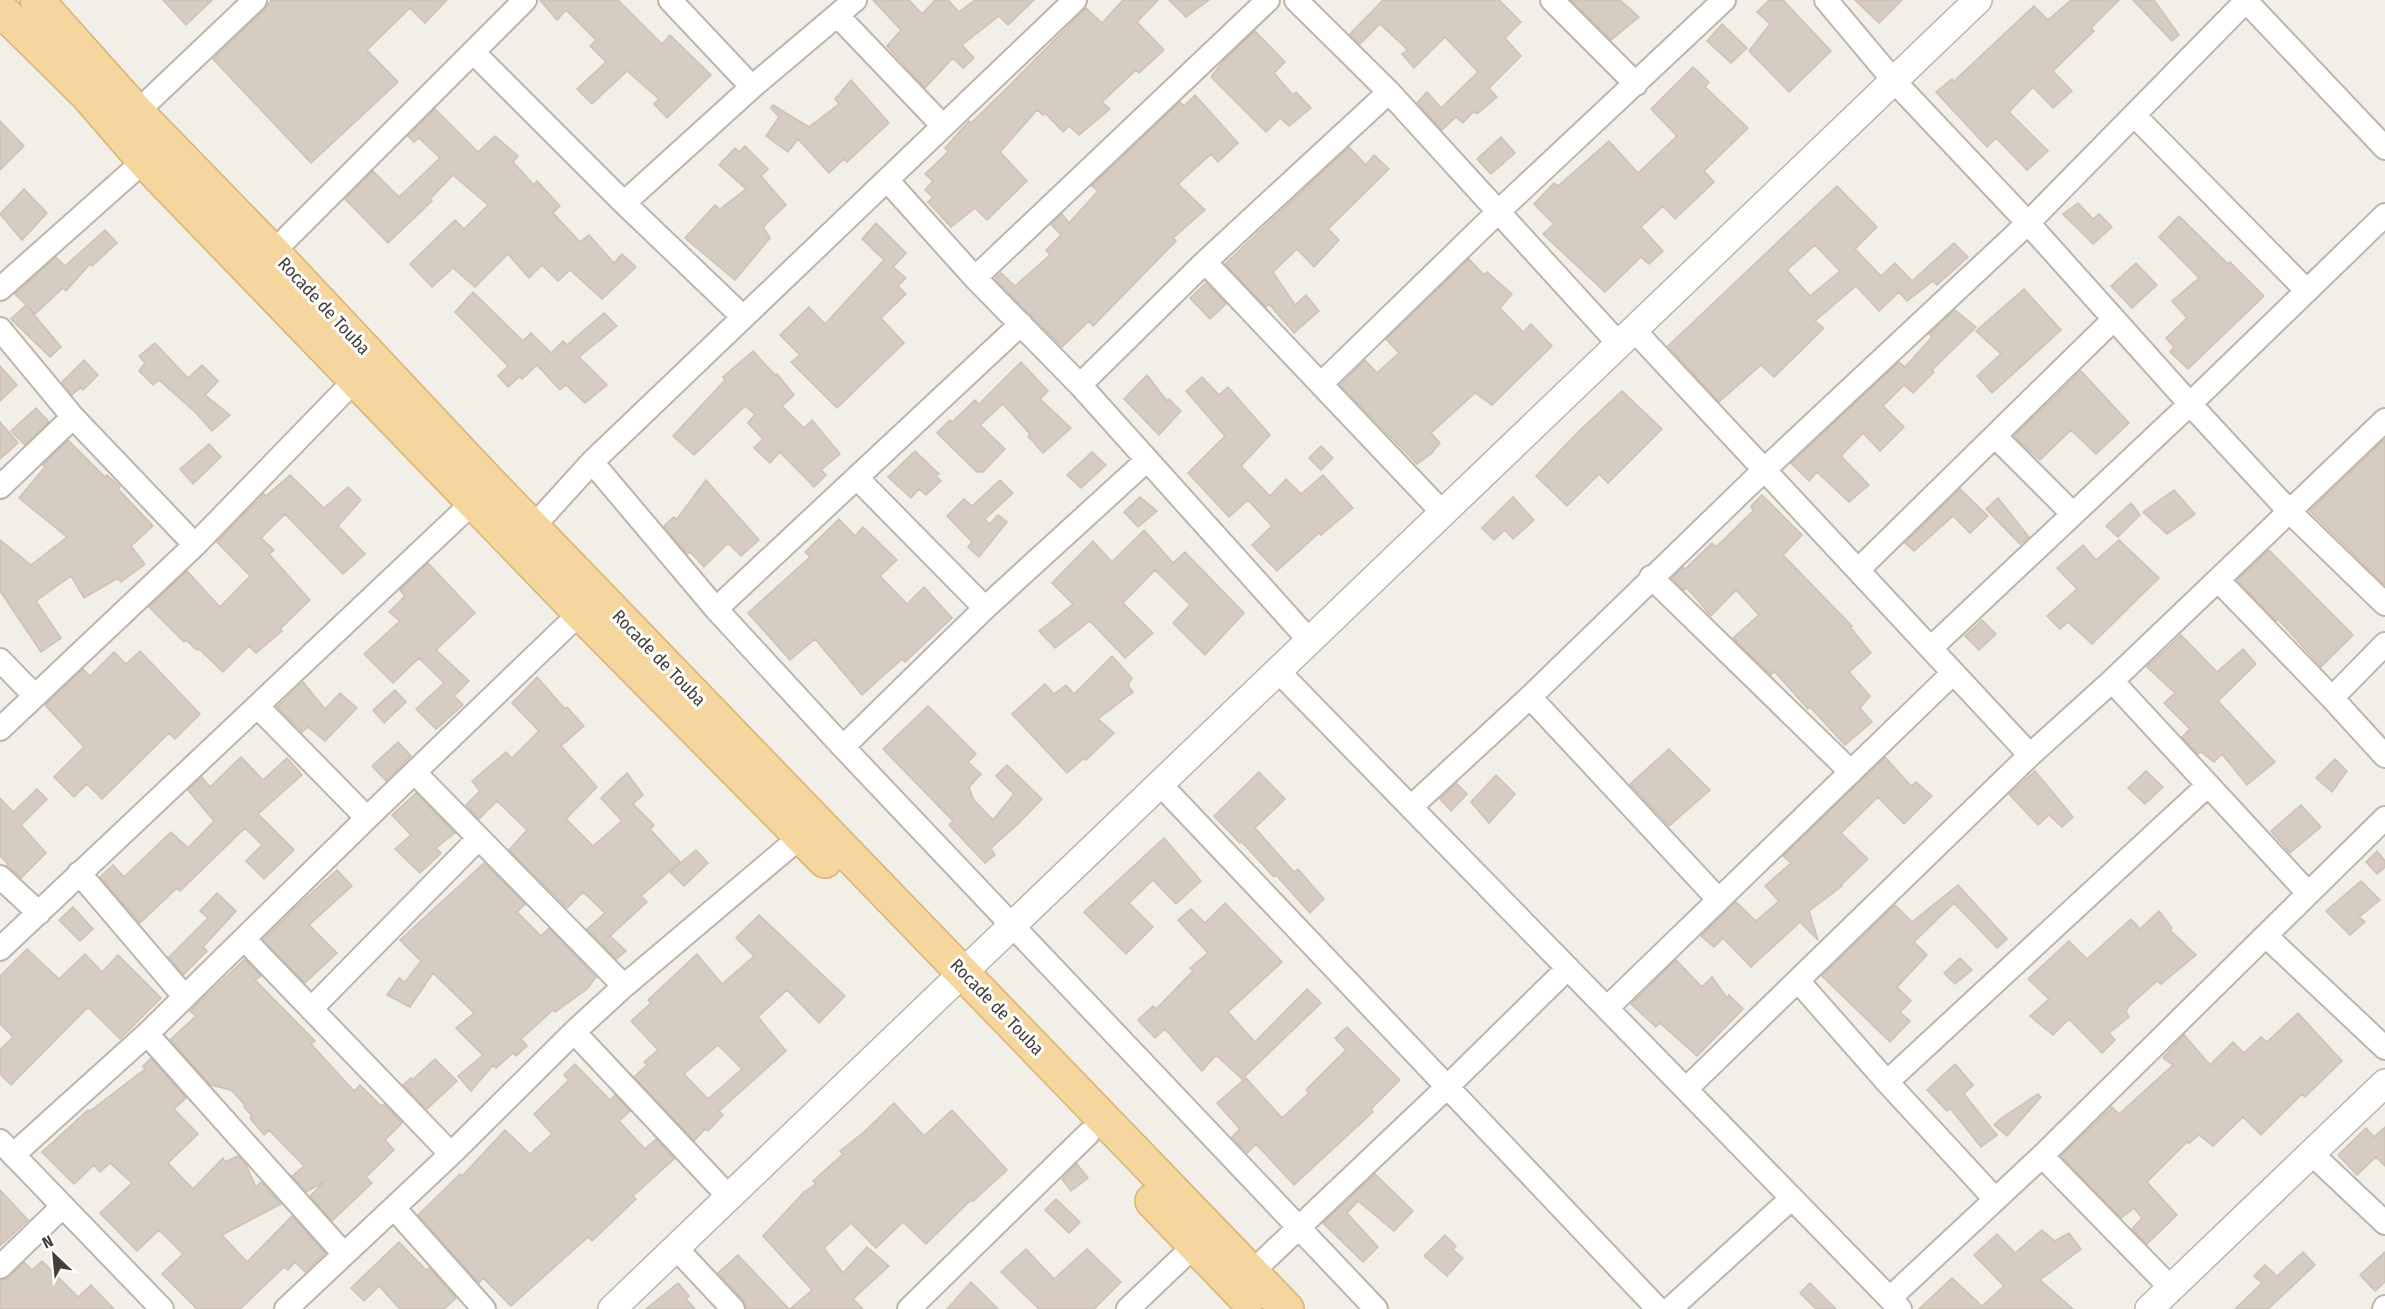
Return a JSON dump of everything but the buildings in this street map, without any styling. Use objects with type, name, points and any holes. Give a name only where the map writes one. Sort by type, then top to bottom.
[{"type":"main road","name":"Rocade de Touba","points":[[37,0],[137,112],[273,252],[483,493],[580,613],[809,829]]},
{"type":"main road","name":"Rocade de Touba","points":[[0,9],[88,96],[144,160],[356,379],[483,493],[533,527],[809,829],[955,981],[1287,1309]]},
{"type":"main road","name":"Rocade de Touba","points":[[955,981],[1088,1134],[1255,1309]]},
{"type":"street","points":[[137,112],[255,0]]},
{"type":"street","points":[[273,252],[525,0]]},
{"type":"street","points":[[670,0],[752,87]]},
{"type":"street","points":[[624,203],[752,87],[855,0]]},
{"type":"street","points":[[533,527],[592,462],[1076,0]]},
{"type":"street","points":[[975,278],[1268,0]]},
{"type":"street","points":[[1552,0],[1636,84]]},
{"type":"street","points":[[1321,384],[1499,211],[1724,0]]},
{"type":"street","points":[[1826,0],[1894,81],[2028,223],[2113,320],[2289,511],[2385,604]]},
{"type":"street","points":[[612,1309],[1978,0]]},
{"type":"street","points":[[1411,807],[1530,697],[1651,577],[1764,470],[2028,223],[2247,0],[2385,148]]},
{"type":"street","points":[[1303,2],[1499,211],[1764,470],[2030,755]]},
{"type":"street","points":[[838,16],[943,126]]},
{"type":"street","points":[[474,53],[624,203],[743,317]]},
{"type":"street","points":[[1080,385],[1204,262],[1389,92]]},
{"type":"street","points":[[2134,115],[2307,291]]},
{"type":"street","points":[[0,289],[144,160]]},
{"type":"street","points":[[887,180],[975,278],[1080,385],[1309,640]]},
{"type":"street","points":[[1931,648],[2190,404],[2385,215]]},
{"type":"street","points":[[1204,262],[1443,513]]},
{"type":"street","points":[[1858,570],[2113,320]]},
{"type":"street","points":[[716,609],[1021,324]]},
{"type":"street","points":[[0,329],[72,417],[195,545]]},
{"type":"street","points":[[0,729],[195,545],[356,379]]},
{"type":"street","points":[[0,488],[72,417]]},
{"type":"street","points":[[1686,1089],[1799,982],[2030,755],[2112,681],[2385,420]]},
{"type":"street","points":[[1995,436],[2073,514]]},
{"type":"street","points":[[843,747],[985,608],[1146,461]]},
{"type":"street","points":[[592,462],[716,609],[843,747],[1011,927],[1376,1309]]},
{"type":"street","points":[[856,478],[985,608]]},
{"type":"street","points":[[0,949],[483,493]]},
{"type":"street","points":[[1651,577],[1850,771]]},
{"type":"street","points":[[2218,580],[2385,756]]},
{"type":"street","points":[[162,1309],[7,1148],[147,1034],[580,613]]},
{"type":"street","points":[[2332,698],[2385,644]]},
{"type":"street","points":[[0,660],[35,696]]},
{"type":"street","points":[[1278,671],[1895,1304],[1995,1199],[2042,1156],[2385,818]]},
{"type":"street","points":[[1606,1008],[1953,673]]},
{"type":"street","points":[[2112,681],[2308,893]]},
{"type":"street","points":[[1530,697],[1718,899]]},
{"type":"street","points":[[257,706],[367,818]]},
{"type":"street","points":[[415,773],[624,986]]},
{"type":"street","points":[[1160,784],[1658,1309]]},
{"type":"street","points":[[1887,1082],[2208,785]]},
{"type":"street","points":[[286,1309],[451,1154],[574,1032],[624,986],[809,829]]},
{"type":"street","points":[[311,1009],[478,839]]},
{"type":"street","points":[[79,873],[184,996]]},
{"type":"street","points":[[0,877],[39,913]]},
{"type":"street","points":[[2266,936],[2385,1048]]},
{"type":"street","points":[[244,939],[451,1154]]},
{"type":"street","points":[[1252,1272],[1447,1087],[1568,968]]},
{"type":"street","points":[[1799,982],[1995,1199]]},
{"type":"street","points":[[574,1032],[729,1197]]},
{"type":"street","points":[[147,1034],[344,1254]]},
{"type":"street","points":[[2149,1309],[2385,1083]]},
{"type":"street","points":[[909,1309],[1088,1134]]},
{"type":"street","points":[[2312,1154],[2385,1223]]},
{"type":"street","points":[[2042,1156],[2171,1288]]},
{"type":"street","points":[[1670,1309],[1792,1198]]},
{"type":"street","points":[[0,1267],[62,1207]]},
{"type":"street","points":[[394,1208],[484,1309]]},
{"type":"street","points":[[1128,1309],[1194,1246]]},
{"type":"street","points":[[676,1248],[733,1309]]}]
